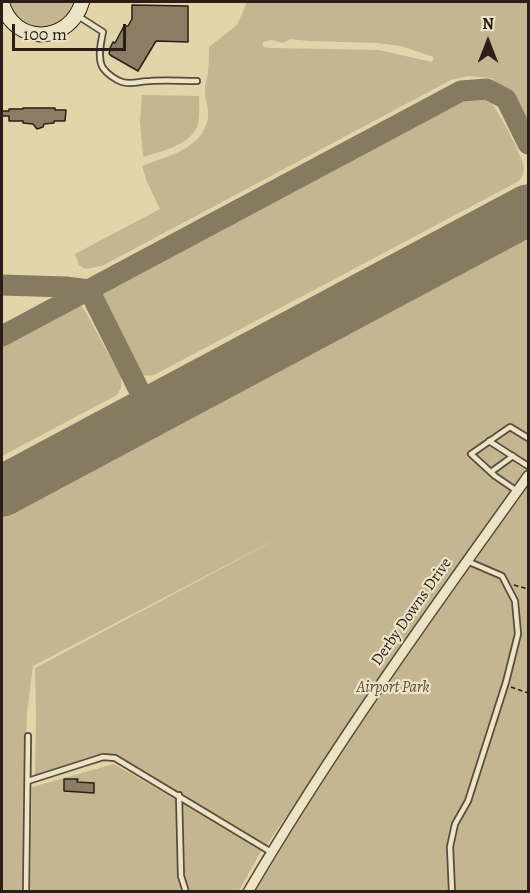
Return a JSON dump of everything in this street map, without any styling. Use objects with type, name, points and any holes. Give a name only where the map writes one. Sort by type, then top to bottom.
[{"type":"main road","points":[[3,9],[18,27],[29,33],[41,35],[58,31],[69,24],[81,5]]},
{"type":"street","name":"Derby Downs Drive","points":[[248,891],[356,720],[528,476]]},
{"type":"lane","points":[[81,5],[103,32],[101,62],[111,76],[122,82],[135,83],[197,81]]},
{"type":"lane","points":[[517,491],[471,454],[510,427],[528,438]]},
{"type":"lane","points":[[489,441],[528,466]]},
{"type":"lane","points":[[491,471],[513,456]]},
{"type":"lane","points":[[452,891],[450,847],[455,824],[468,801],[505,685],[518,634],[515,601],[502,576],[466,561]]},
{"type":"lane","points":[[26,891],[28,736]]},
{"type":"lane","points":[[28,781],[109,756],[179,795],[272,852]]},
{"type":"lane","points":[[179,795],[182,876],[186,891]]},
{"type":"path","points":[[505,685],[528,693]]},
{"type":"green space","points":[[7,2],[75,2],[71,13],[61,23],[42,28],[22,22]]},
{"type":"green space","points":[[247,2],[528,2],[528,127],[511,96],[492,78],[468,76],[451,80],[102,266],[85,269],[79,265],[75,254],[160,209],[142,166],[172,155],[199,138],[208,118],[205,90],[209,47],[237,25]],"holes":[[[290,39],[401,46],[434,57],[432,62],[379,50],[263,47],[263,42],[272,40],[283,43]]]},
{"type":"green space","points":[[473,94],[490,101],[510,134],[524,168],[519,181],[154,375],[143,375],[134,368],[102,305],[100,297],[104,288],[456,99]]},
{"type":"green space","points":[[142,95],[199,96],[199,121],[195,131],[175,146],[143,157],[140,121]]},
{"type":"green space","name":"Airport Park","points":[[528,237],[528,891],[255,891],[311,798],[304,790],[266,846],[116,761],[107,761],[35,780],[35,668],[294,530],[33,666],[27,713],[22,891],[2,891],[2,517]]},
{"type":"green space","points":[[70,304],[82,306],[121,377],[121,388],[117,395],[2,456],[2,339]]},
{"type":"green space","points":[[114,764],[262,849],[239,891],[30,892],[32,787]]},
{"type":"building","points":[[132,5],[188,6],[188,42],[156,41],[138,71],[110,55],[109,50],[113,42],[115,43],[124,26],[128,26],[132,19]]},
{"type":"building","points":[[23,108],[66,110],[65,121],[54,121],[54,123],[44,124],[43,127],[37,129],[33,124],[9,121],[9,116],[2,116],[2,111]]},
{"type":"building","points":[[64,779],[78,779],[77,782],[94,783],[94,793],[64,791]]},
{"type":"taxiway","points":[[2,336],[461,91],[487,89],[506,99],[528,144]]},
{"type":"taxiway","points":[[2,285],[89,290],[150,412]]},
{"type":"runway","points":[[2,491],[528,210]]}]
